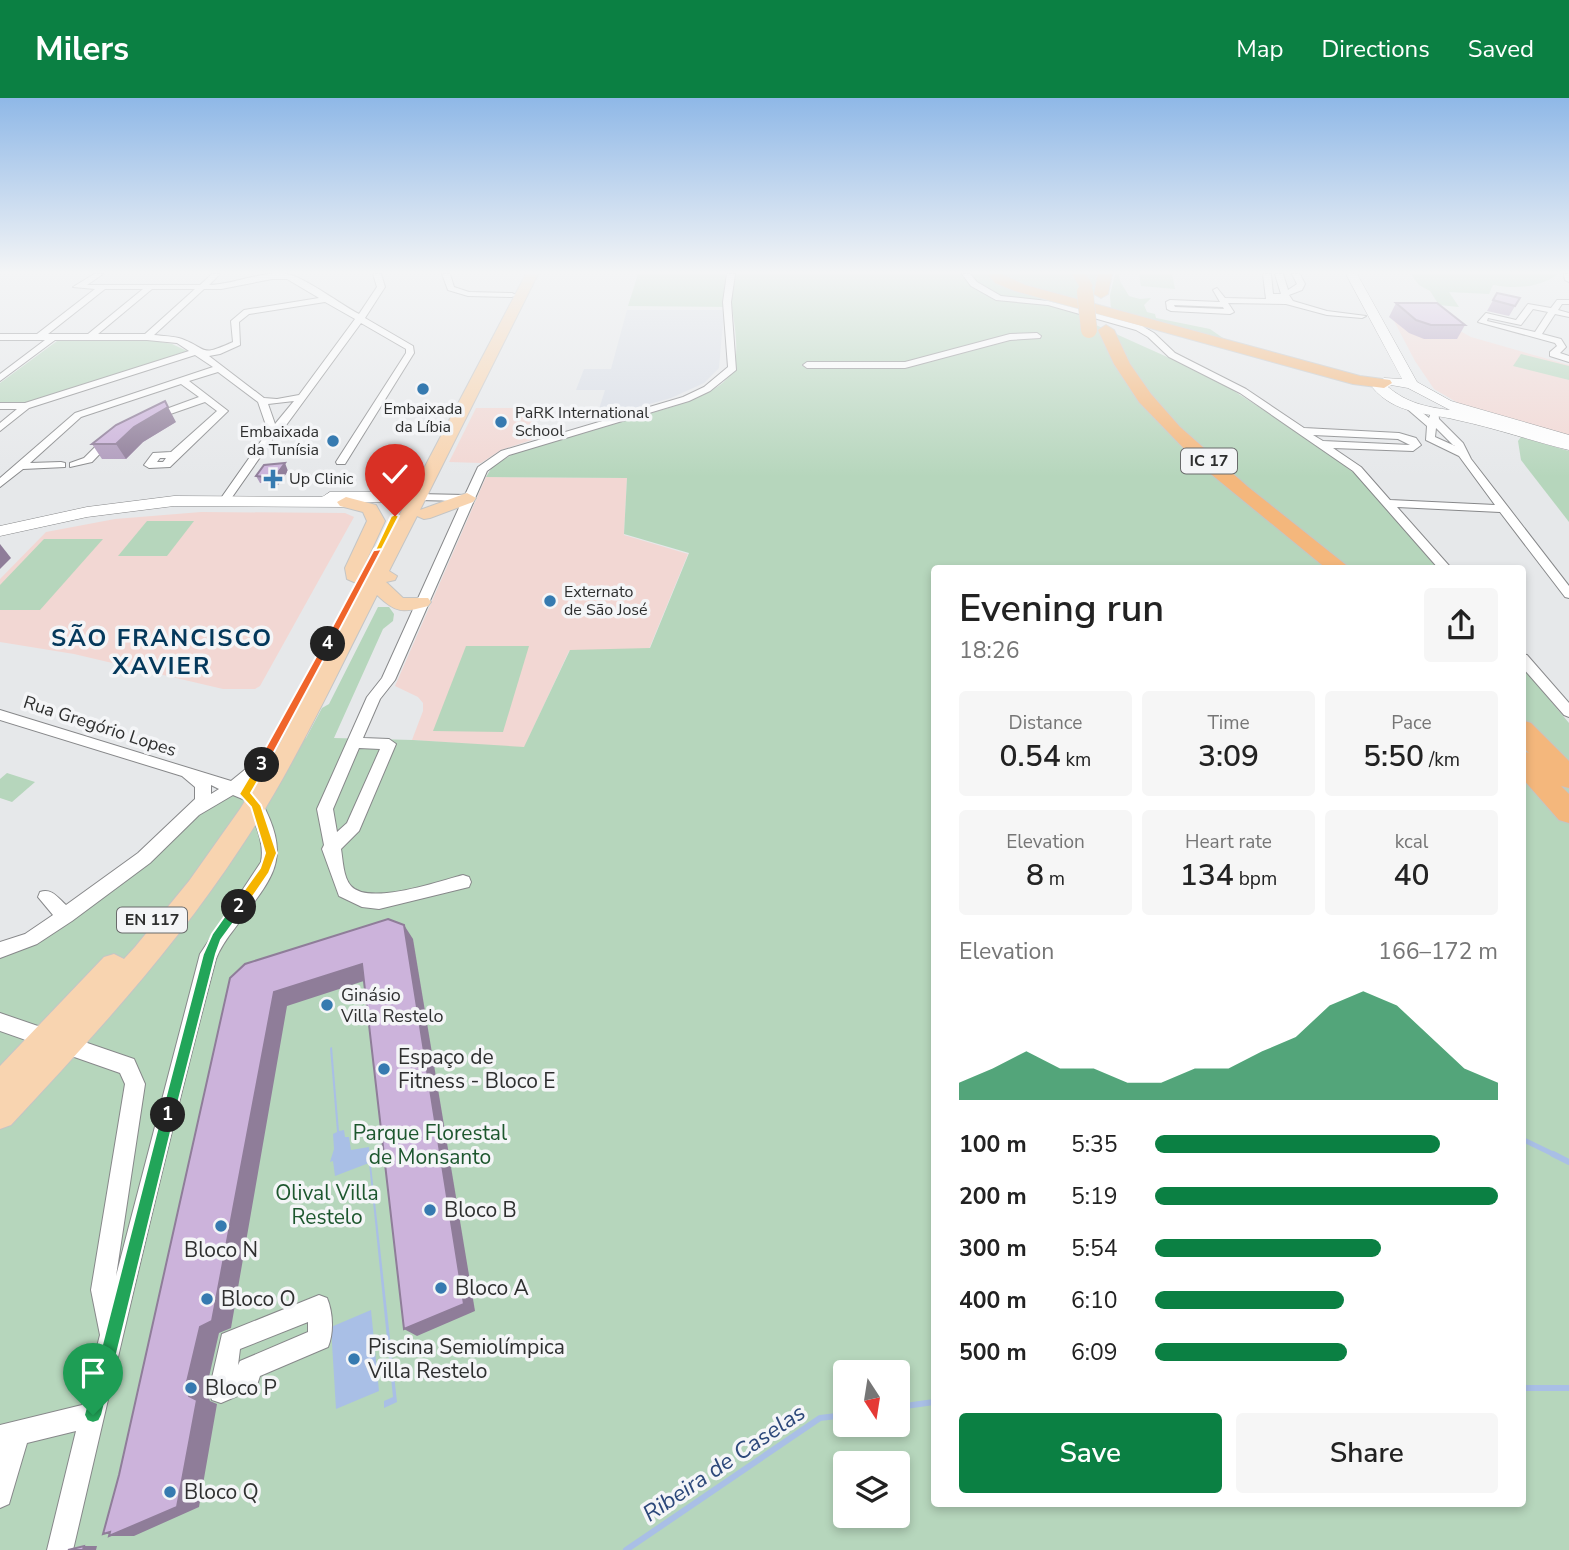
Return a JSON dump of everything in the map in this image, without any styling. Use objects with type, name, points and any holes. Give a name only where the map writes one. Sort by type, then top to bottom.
[{"type":"highway","name":"IC 17","points":[[1101,342],[1111,377],[1150,425],[1206,477],[1311,565]]},
{"type":"highway","name":"IC 17","points":[[1106,342],[1132,381],[1166,421],[1226,475],[1336,565]]},
{"type":"highway","points":[[1216,342],[1359,381],[1387,382]]},
{"type":"highway","points":[[1526,733],[1569,776]]},
{"type":"highway","points":[[1526,764],[1569,812]]},
{"type":"main road","points":[[0,1088],[58,1041],[127,976],[199,887],[245,795],[369,581],[388,575],[396,568],[416,503],[490,342]]},
{"type":"main road","points":[[376,526],[416,503],[498,342]]},
{"type":"main road","points":[[224,501],[252,497],[416,503],[467,498]]},
{"type":"main road","points":[[346,502],[370,509],[376,526],[354,568],[354,575],[406,602]]},
{"type":"main road","points":[[245,795],[288,750],[357,617],[395,516]]},
{"type":"main road","points":[[357,617],[371,606],[406,602]]},
{"type":"main road","points":[[0,1114],[58,1041]]},
{"type":"street","points":[[0,378],[47,342]]},
{"type":"street","points":[[180,342],[262,401],[277,402],[302,397]]},
{"type":"street","points":[[0,406],[26,406],[217,352],[237,342]]},
{"type":"street","points":[[224,501],[273,431],[343,342]]},
{"type":"street","points":[[341,462],[410,353],[410,348],[399,342]]},
{"type":"street","points":[[463,882],[398,899],[379,902],[362,900],[345,891],[330,849],[324,809],[374,697],[375,681],[405,616],[406,602],[482,469],[505,453],[674,403],[716,383],[733,368],[731,342]]},
{"type":"street","points":[[807,365],[905,365],[992,342]]},
{"type":"street","points":[[1158,342],[1172,355],[1233,385],[1362,474],[1443,565]]},
{"type":"street","points":[[1381,342],[1394,375],[1379,387],[1382,392],[1430,422],[1433,428],[1428,436],[1433,441],[1462,454]]},
{"type":"street","points":[[1383,342],[1412,385],[1441,409],[1569,446]]},
{"type":"street","points":[[1565,344],[1553,354],[1569,359]]},
{"type":"street","points":[[0,484],[78,415],[218,369]]},
{"type":"street","points":[[174,455],[223,411],[181,380]]},
{"type":"street","points":[[1387,382],[1412,385]]},
{"type":"street","points":[[140,421],[206,398]]},
{"type":"street","points":[[262,401],[273,431]]},
{"type":"street","points":[[0,428],[26,406]]},
{"type":"street","points":[[1410,408],[1441,409],[1569,440]]},
{"type":"street","points":[[1441,409],[1434,420],[1459,445],[1462,454],[1569,594]]},
{"type":"street","points":[[74,465],[88,460],[118,431]]},
{"type":"street","points":[[1302,431],[1399,436],[1412,440],[1416,445],[1413,448],[1403,448],[1320,444]]},
{"type":"street","points":[[1430,433],[1449,436]]},
{"type":"street","points":[[20,466],[61,465]]},
{"type":"street","points":[[0,531],[88,512],[174,501],[346,502]]},
{"type":"street","points":[[1389,503],[1503,509]]},
{"type":"street","points":[[1526,663],[1569,712]]},
{"type":"street","name":"Rua Gregório Lopes","points":[[0,715],[188,774],[245,795]]},
{"type":"street","points":[[330,849],[353,827],[389,744],[354,743]]},
{"type":"street","name":"Rua Gregório Lopes","points":[[188,774],[205,790],[203,801],[194,812]]},
{"type":"street","points":[[0,950],[31,939],[66,916],[144,858],[194,812],[227,794],[245,795],[271,853],[265,870],[216,937],[209,954],[111,1337],[61,1550]]},
{"type":"street","points":[[46,897],[66,916]]},
{"type":"street","points":[[0,1021],[127,1066],[135,1084],[102,1290],[111,1337]]},
{"type":"street","points":[[319,1306],[320,1339],[248,1368],[248,1380],[221,1391],[230,1342],[319,1306]]},
{"type":"street","points":[[0,1495],[9,1435],[93,1415]]},
{"type":"shaded area","points":[[618,342],[721,342],[719,368],[704,383],[671,398],[596,419],[605,390],[576,390],[584,369],[611,369]]},
{"type":"shaded area","points":[[1405,342],[1488,342],[1569,365],[1569,435],[1463,406],[1434,389]]},
{"type":"shaded area","name":"PaRK International School","points":[[476,408],[537,408],[527,435],[532,440],[501,450],[481,463],[449,462]]},
{"type":"shaded area","name":"Externato de São José","points":[[486,477],[627,478],[624,535],[688,554],[649,649],[569,651],[524,748],[412,740],[423,711],[423,703],[418,697],[395,686]]},
{"type":"shaded area","points":[[201,512],[345,513],[354,517],[260,686],[255,689],[223,689],[74,654],[0,642],[0,579],[46,532],[115,519]]},
{"type":"green space","points":[[56,342],[160,342],[187,351],[28,403],[0,404],[0,383]]},
{"type":"green space","name":"Parque Florestal de Monsanto","points":[[736,342],[1133,342],[1214,378],[1310,440],[1358,476],[1435,565],[931,565],[931,1507],[1526,1507],[1526,672],[1569,723],[1569,1550],[0,1550],[0,951],[47,929],[180,827],[306,738],[322,708],[329,704],[378,607],[389,607],[394,614],[393,621],[383,629],[334,738],[524,747],[570,650],[650,648],[689,553],[624,534],[627,478],[486,477],[492,467],[513,454],[696,398],[724,382],[735,361]]},
{"type":"green space","points":[[1521,354],[1569,366],[1569,380],[1513,366]]},
{"type":"green space","points":[[1521,437],[1569,451],[1569,522],[1521,460],[1518,441]]},
{"type":"green space","points":[[147,521],[194,521],[167,556],[118,556]]},
{"type":"green space","points":[[44,539],[103,539],[40,610],[0,610],[0,585]]},
{"type":"green space","points":[[466,646],[529,646],[503,732],[433,731]]},
{"type":"green space","points":[[7,773],[35,782],[12,802],[0,798],[0,779]]},
{"type":"water","points":[[332,1047],[339,1131],[344,1130],[345,1137],[349,1137],[351,1150],[369,1147],[397,1402],[384,1408],[384,1401],[393,1397],[369,1163],[335,1176],[333,1161],[330,1162],[334,1149],[333,1134],[337,1132]]},
{"type":"water","name":"Piscina Semiolímpica Villa Restelo","points":[[371,1310],[379,1391],[336,1409],[331,1327]]},
{"type":"building","points":[[165,401],[168,407],[134,427],[116,444],[92,444],[116,425]]},
{"type":"building","points":[[285,463],[274,478],[256,476],[264,465]]},
{"type":"building","points":[[388,919],[404,925],[464,1304],[404,1329],[362,964],[274,992],[212,1321],[200,1327],[186,1386],[189,1396],[197,1400],[177,1507],[109,1536],[110,1532],[103,1534],[119,1475],[230,978],[245,964]]},
{"type":"waterway","points":[[1526,1141],[1557,1156]]},
{"type":"waterway","points":[[1553,1154],[1557,1156]]},
{"type":"waterway","points":[[1557,1156],[1569,1162]]},
{"type":"waterway","name":"Ribeira de Caselas","points":[[1526,1388],[1569,1388]]},
{"type":"waterway","name":"Ribeira de Caselas","points":[[910,1405],[931,1402]]},
{"type":"waterway","name":"Ribeira de Caselas","points":[[626,1550],[820,1418],[833,1416]]},
{"type":"place","name":"Embaixada da Líbia","points":[[423,389]]},
{"type":"place","name":"PaRK International School","points":[[501,422]]},
{"type":"place","name":"Embaixada da Tunísia","points":[[333,441]]},
{"type":"place","name":"Up Clinic","points":[[273,479]]},
{"type":"place","name":"Externato de São José","points":[[550,601]]},
{"type":"place","name":"Ginásio Villa Restelo","points":[[327,1005]]},
{"type":"place","name":"Espaço de Fitness - Bloco E","points":[[384,1069]]},
{"type":"place","name":"Bloco B","points":[[430,1210]]},
{"type":"place","name":"Bloco N","points":[[221,1226]]},
{"type":"place","name":"Bloco A","points":[[441,1288]]},
{"type":"place","name":"Bloco O","points":[[207,1299]]},
{"type":"place","name":"Piscina Semiolímpica Villa Restelo","points":[[354,1359]]},
{"type":"place","name":"Bloco P","points":[[191,1388]]},
{"type":"place","name":"Bloco Q","points":[[170,1492]]},
{"type":"district","name":"SÃO FRANCISCO XAVIER","points":[[162,652]]},
{"type":"route","points":[[93,1415],[209,954],[216,937],[265,870],[271,853],[256,805],[245,794],[275,743],[395,516]]},
{"type":"park label","name":"Olival Villa Restelo","points":[[327,1205]]}]
